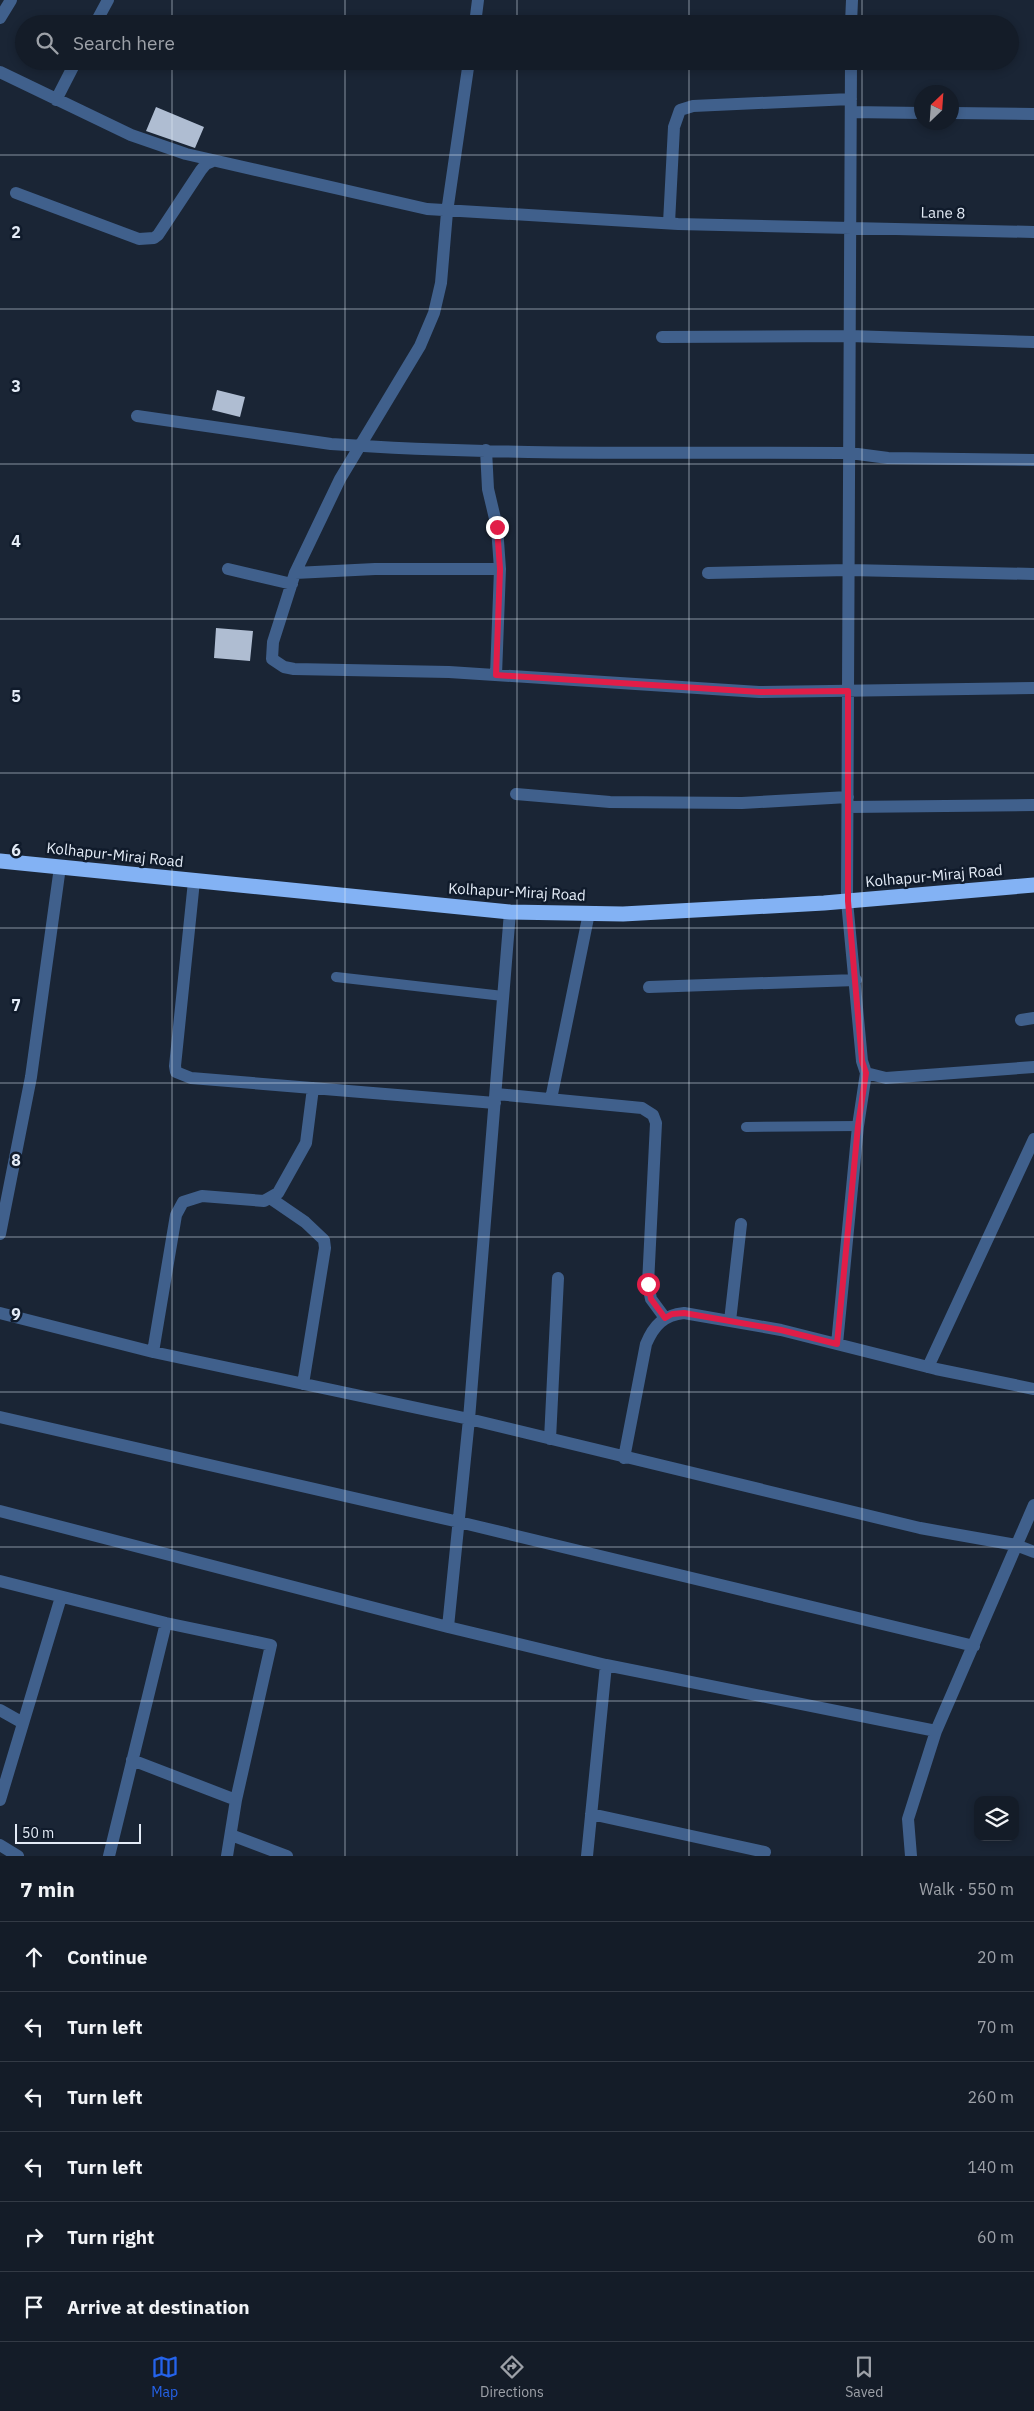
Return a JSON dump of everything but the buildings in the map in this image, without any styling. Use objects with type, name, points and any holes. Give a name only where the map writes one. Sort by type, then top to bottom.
[{"type":"highway","name":"Kolhapur-Miraj Road","points":[[0,861],[510,912],[623,914],[848,901],[1034,885]]},
{"type":"street","points":[[0,18],[11,0]]},
{"type":"street","points":[[100,15],[108,0]]},
{"type":"street","points":[[476,15],[478,0]]},
{"type":"street","points":[[852,0],[852,15]]},
{"type":"street","points":[[56,100],[71,70]]},
{"type":"street","points":[[468,70],[447,212],[441,283],[434,313],[420,346],[340,479],[294,578],[271,653],[272,659],[284,667],[496,675],[760,692],[1034,688]]},
{"type":"street","points":[[837,1344],[858,1126],[866,1073],[862,1061],[848,901],[851,70]]},
{"type":"street","name":"Lane 8","points":[[0,72],[131,135],[213,161],[426,209],[447,212],[669,224],[1034,232]]},
{"type":"street","points":[[669,224],[674,127],[680,110],[693,106],[851,99]]},
{"type":"street","points":[[851,112],[914,113]]},
{"type":"street","points":[[959,113],[1034,114]]},
{"type":"street","points":[[16,193],[139,239],[147,239],[158,235],[201,170],[206,164],[213,161]]},
{"type":"street","points":[[662,337],[850,336],[1034,342]]},
{"type":"street","points":[[137,416],[331,444],[360,446],[486,450],[850,453],[888,458],[1034,460]]},
{"type":"street","points":[[486,450],[488,489],[497,527],[500,569],[496,675]]},
{"type":"street","points":[[228,569],[294,578],[376,569],[500,569]]},
{"type":"street","points":[[708,573],[849,570],[1034,574]]},
{"type":"street","points":[[516,794],[610,802],[742,804],[848,802],[1034,805]]},
{"type":"street","points":[[0,1234],[30,1077],[60,867]]},
{"type":"street","points":[[194,881],[175,1066],[176,1072],[190,1078],[313,1088],[551,1100],[642,1108],[653,1115],[656,1123],[648,1284],[651,1299],[665,1318]]},
{"type":"street","points":[[448,1627],[469,1419],[510,912]]},
{"type":"street","points":[[551,1100],[589,913]]},
{"type":"street","points":[[649,987],[856,980]]},
{"type":"street","points":[[1021,1020],[1034,1018]]},
{"type":"street","points":[[866,1073],[886,1078],[1034,1067]]},
{"type":"street","points":[[153,1352],[176,1215],[183,1202],[202,1196],[254,1201],[270,1198],[278,1193],[303,1152],[308,1134],[313,1088]]},
{"type":"street","points":[[928,1367],[1034,1139]]},
{"type":"street","points":[[270,1198],[305,1222],[324,1240],[325,1248],[303,1384]]},
{"type":"street","points":[[730,1321],[741,1224]]},
{"type":"street","points":[[550,1439],[558,1278]]},
{"type":"street","points":[[0,1313],[153,1352],[469,1419],[920,1528],[1016,1545],[1034,1552]]},
{"type":"street","points":[[624,1458],[646,1344],[651,1332],[665,1318],[672,1314],[684,1313],[781,1330],[928,1367],[1034,1389]]},
{"type":"street","points":[[0,1417],[459,1522],[974,1646]]},
{"type":"street","points":[[911,1856],[908,1819],[936,1731],[1034,1505]]},
{"type":"street","points":[[0,1511],[448,1627],[606,1665],[936,1731]]},
{"type":"street","points":[[0,1581],[166,1623],[271,1645],[236,1800],[227,1856]]},
{"type":"street","points":[[0,1800],[61,1597]]},
{"type":"street","points":[[109,1856],[166,1623]]},
{"type":"street","points":[[587,1856],[606,1665]]},
{"type":"street","points":[[0,1710],[24,1723]]},
{"type":"street","points":[[132,1760],[236,1800]]},
{"type":"street","points":[[591,1814],[765,1852]]},
{"type":"street","points":[[231,1835],[287,1856]]},
{"type":"street","points":[[0,1845],[18,1856]]},
{"type":"lane","points":[[336,977],[503,996]]},
{"type":"lane","points":[[746,1128],[858,1126]]},
{"type":"route","points":[[497,527],[500,569],[496,675],[760,692],[848,691],[848,901],[862,1061],[866,1073],[858,1126],[837,1344],[781,1330],[684,1313],[672,1314],[665,1318],[651,1299],[648,1284]]}]
